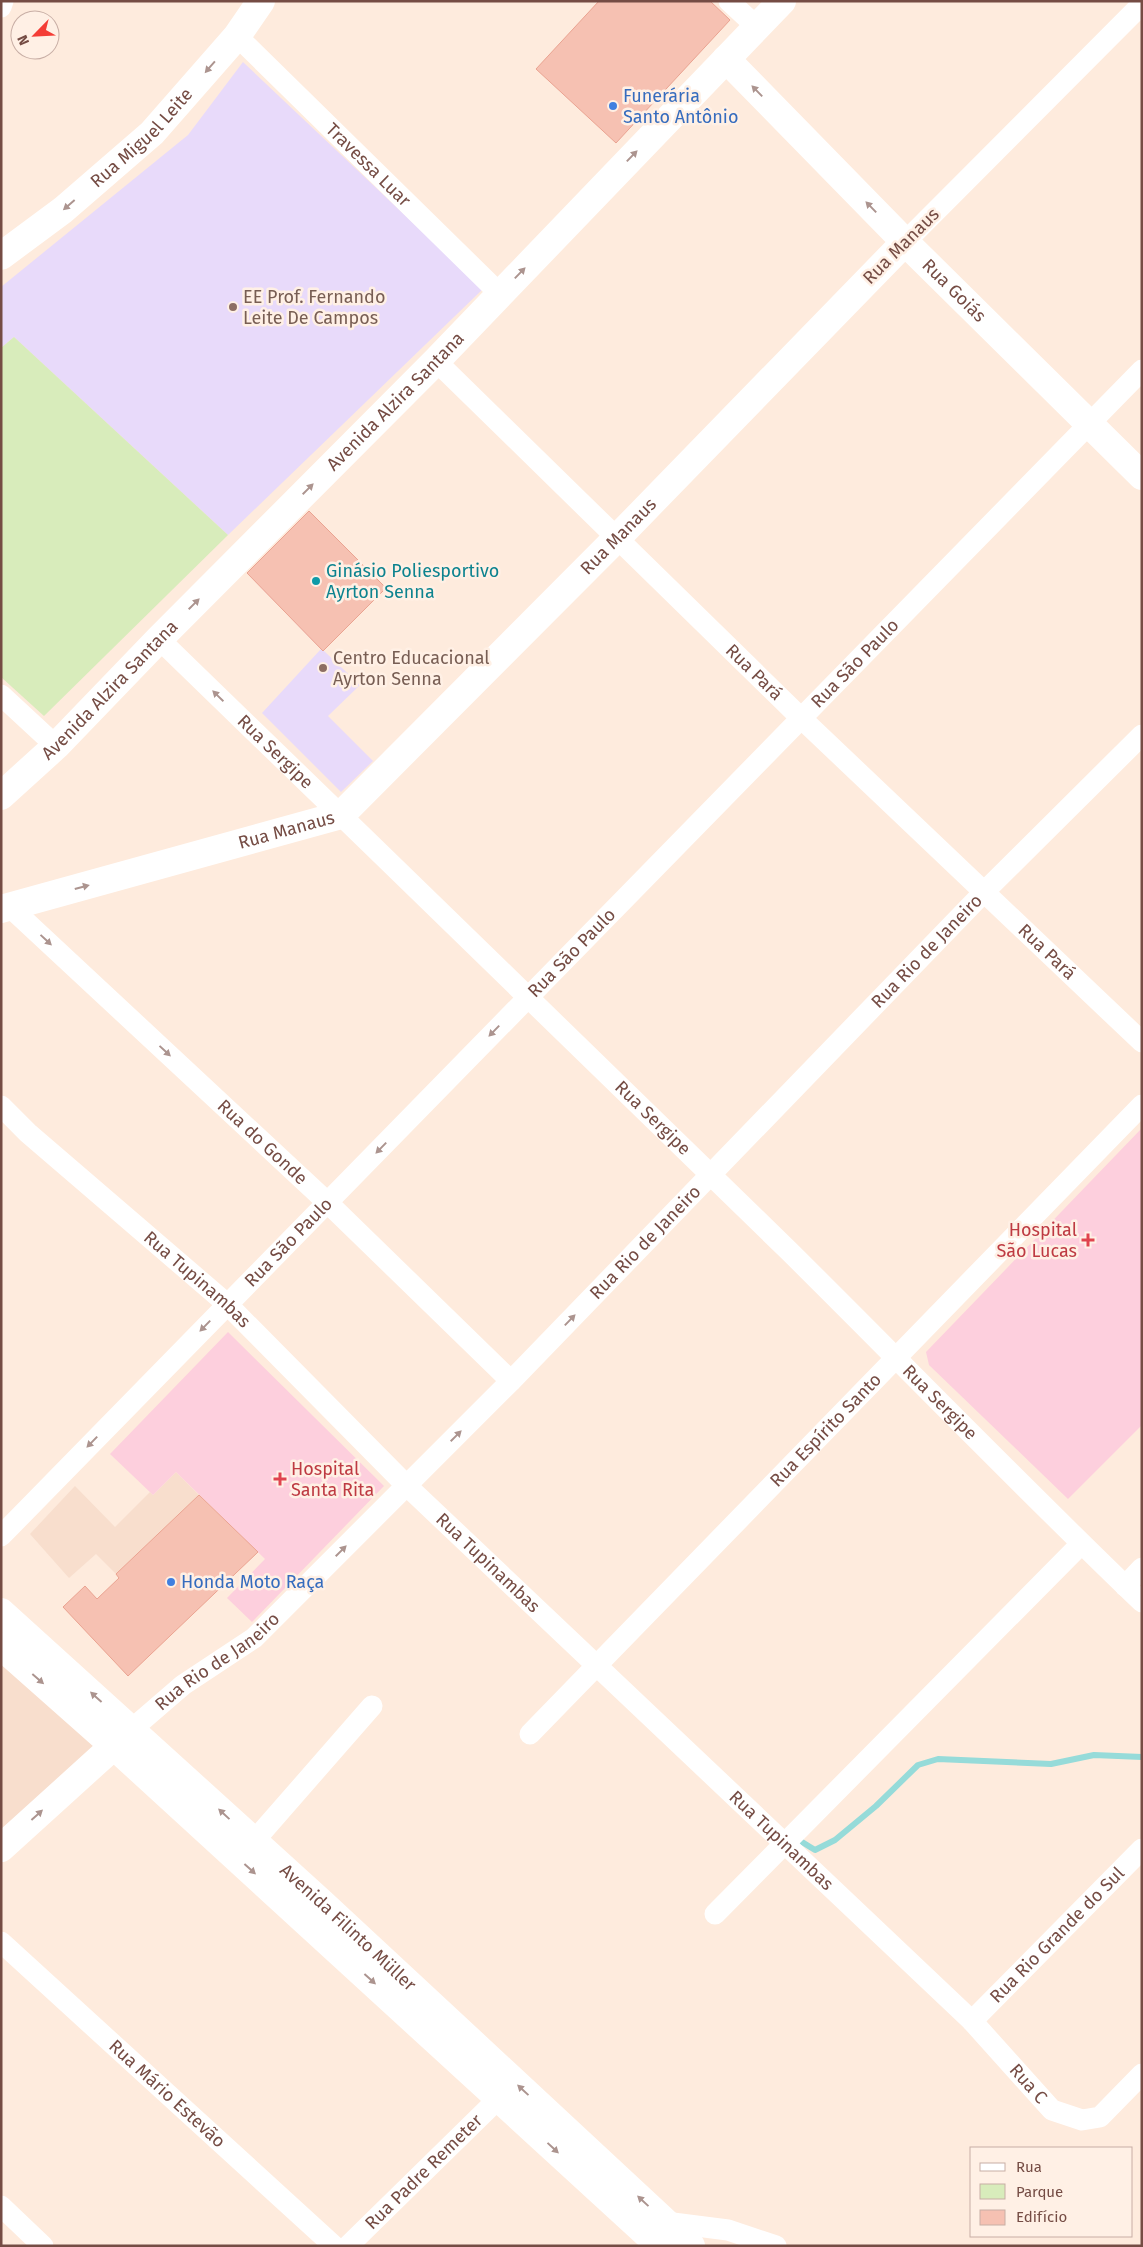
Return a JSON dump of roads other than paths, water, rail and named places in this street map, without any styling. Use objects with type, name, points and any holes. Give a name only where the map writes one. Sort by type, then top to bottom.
[{"type":"main road","name":"Rua Miguel Leite","points":[[1,256],[63,210],[152,133],[237,36],[262,1]]},
{"type":"main road","name":"Avenida Alzira Santana","points":[[1,796],[56,746],[159,639],[436,361],[782,1]]},
{"type":"main road","name":"Rua Goiás","points":[[726,59],[905,242],[1142,476]]},
{"type":"main road","name":"Rua Manaus","points":[[6,908],[341,815],[618,537],[905,242]]},
{"type":"main road","name":"Avenida Filinto Müller","points":[[1,1612],[123,1737],[136,1766],[499,2098],[662,2234],[691,2246]]},
{"type":"main road","name":"Avenida Filinto Müller","points":[[1,1646],[123,1737],[254,1841],[662,2234]]},
{"type":"main road","points":[[1,1848],[123,1737]]},
{"type":"street","points":[[1,7],[3,1]]},
{"type":"street","points":[[729,1],[757,27]]},
{"type":"street","name":"Rua Manaus","points":[[905,242],[1142,4]]},
{"type":"street","name":"Travessa Luar","points":[[237,36],[500,294]]},
{"type":"street","name":"Rua Pará","points":[[436,361],[801,718],[1142,1042]]},
{"type":"street","name":"Rua São Paulo","points":[[1,1536],[1142,370]]},
{"type":"street","name":"Rua Sergipe","points":[[159,639],[712,1175],[1081,1544],[1142,1602]]},
{"type":"street","points":[[1,695],[56,746]]},
{"type":"street","name":"Rua Rio de Janeiro","points":[[123,1737],[183,1685],[254,1638],[511,1381],[985,891],[1142,735]]},
{"type":"street","name":"Rua do Gonde","points":[[6,908],[328,1203],[511,1381]]},
{"type":"street","name":"Rua Espírito Santo","points":[[530,1734],[1142,1105]]},
{"type":"street","name":"Rua Tupinambas","points":[[1,1106],[28,1133],[227,1304],[406,1485],[972,2021]]},
{"type":"street","points":[[715,1914],[1081,1544]]},
{"type":"street","points":[[1125,1586],[1142,1568]]},
{"type":"street","points":[[254,1841],[372,1706]]},
{"type":"street","name":"Rua Rio Grande do Sul","points":[[972,2021],[1142,1850]]},
{"type":"street","name":"Rua Mário Estevão","points":[[1,1942],[334,2246]]},
{"type":"street","name":"Rua C","points":[[972,2021],[1052,2110],[1082,2120],[1100,2117],[1142,2074]]},
{"type":"street","name":"Rua Padre Remeter","points":[[348,2246],[499,2098]]},
{"type":"street","points":[[1,2206],[43,2246]]},
{"type":"street","points":[[662,2234],[728,2230],[776,2246]]},
{"type":"waterway","points":[[802,1842],[815,1850],[835,1840],[876,1806],[918,1765],[938,1759],[1051,1764],[1094,1755],[1142,1757]]},
{"type":"place","name":"Funerária Santo Antônio","points":[[613,106]]},
{"type":"place","name":"EE Prof. Fernando Leite De Campos","points":[[233,307]]},
{"type":"place","name":"Ginásio Poliesportivo Ayrton Senna","points":[[316,581]]},
{"type":"place","name":"Centro Educacional Ayrton Senna","points":[[323,668]]},
{"type":"place","name":"Hospital São Lucas","points":[[1088,1240]]},
{"type":"place","name":"Hospital Santa Rita","points":[[280,1479]]},
{"type":"place","name":"Honda Moto Raça","points":[[171,1582]]}]
